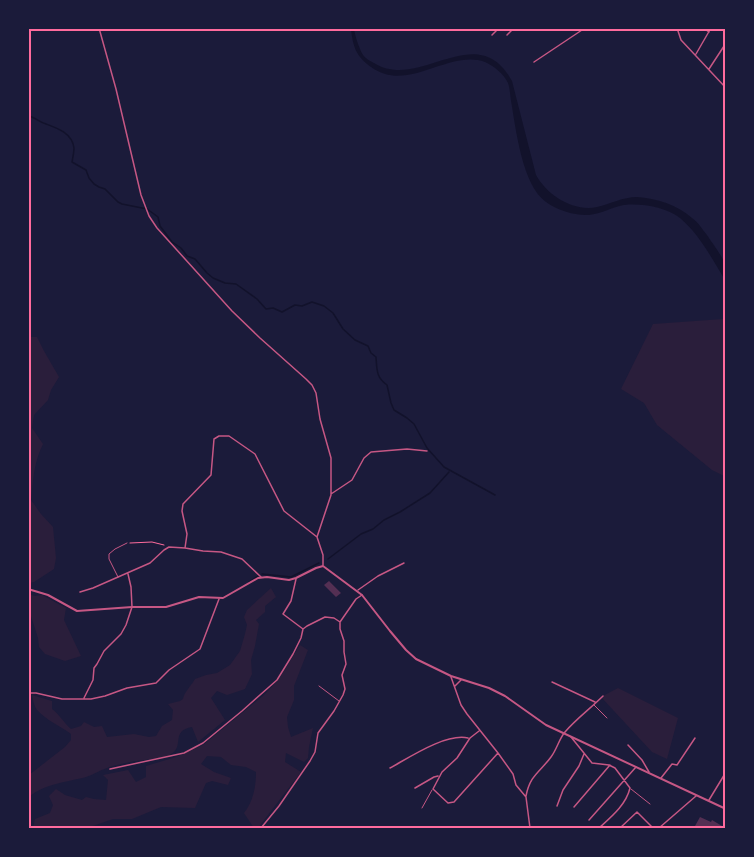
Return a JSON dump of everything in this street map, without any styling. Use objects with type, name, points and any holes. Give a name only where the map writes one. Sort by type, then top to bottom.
[{"type":"street","points":[[99,28],[149,216],[231,311],[312,385],[316,393],[331,458],[331,495],[317,537]]},
{"type":"street","points":[[492,35],[499,28]]},
{"type":"street","points":[[507,35],[514,28]]},
{"type":"street","points":[[534,62],[585,28]]},
{"type":"street","points":[[677,28],[681,40],[726,88]]},
{"type":"street","points":[[703,28],[709,32]]},
{"type":"street","points":[[695,55],[711,28]]},
{"type":"street","points":[[709,69],[726,43]]},
{"type":"street","points":[[186,548],[187,534],[182,511],[183,504],[211,476],[214,439],[219,436],[229,436],[255,454],[284,511],[317,537],[323,555],[323,566]]},
{"type":"street","points":[[331,495],[352,480],[366,456],[371,452],[407,449],[427,451]]},
{"type":"street","points":[[80,592],[150,563],[169,547],[221,552],[242,559],[262,577]]},
{"type":"street","points":[[358,591],[378,576],[404,563]]},
{"type":"street","points":[[28,589],[48,595],[76,611],[166,607],[199,597],[219,599],[255,579],[262,577],[286,580],[323,566],[358,591],[412,655],[451,676],[489,688],[505,696],[541,722],[726,809]]},
{"type":"street","points":[[84,699],[93,680],[94,668],[104,651],[124,630],[132,607],[131,587],[127,573]]},
{"type":"street","points":[[296,578],[291,601],[283,614],[303,629]]},
{"type":"street","points":[[261,828],[315,753],[318,734],[340,701],[345,689],[342,675],[346,664],[340,622],[356,599],[362,595]]},
{"type":"street","points":[[28,693],[62,699],[84,699],[159,682],[169,670],[200,649],[219,599]]},
{"type":"street","points":[[110,769],[184,753],[202,742],[277,680],[297,646],[303,629],[310,623],[325,617],[334,618],[340,622]]},
{"type":"street","points":[[451,676],[461,705],[513,774],[516,784],[525,797]]},
{"type":"street","points":[[455,687],[461,680]]},
{"type":"street","points":[[552,682],[595,704]]},
{"type":"street","points":[[520,790],[525,790],[552,756],[564,733],[603,696]]},
{"type":"street","points":[[480,731],[469,739],[457,759],[442,772],[433,789],[448,804],[451,804],[498,753]]},
{"type":"street","points":[[571,736],[592,763],[610,765],[617,769],[630,788],[622,804],[599,828]]},
{"type":"street","points":[[390,768],[442,741],[457,738],[469,739]]},
{"type":"street","points":[[661,778],[672,764],[677,765],[695,738]]},
{"type":"street","points":[[628,745],[642,760],[649,773]]},
{"type":"street","points":[[557,806],[563,790],[579,766],[584,753]]},
{"type":"street","points":[[574,807],[610,765]]},
{"type":"street","points":[[589,820],[636,767]]},
{"type":"street","points":[[708,801],[726,772]]},
{"type":"street","points":[[415,788],[436,776],[439,777]]},
{"type":"street","points":[[528,786],[525,797],[530,828]]},
{"type":"street","points":[[659,828],[697,795]]},
{"type":"street","points":[[620,828],[638,812],[653,828]]},
{"type":"lane","points":[[118,577],[109,555],[127,543]]},
{"type":"lane","points":[[319,686],[340,701]]},
{"type":"lane","points":[[595,704],[607,718]]},
{"type":"lane","points":[[630,788],[650,804]]},
{"type":"lane","points":[[422,808],[433,789]]},
{"type":"path","points":[[127,543],[152,542],[169,547]]},
{"type":"shaded area","points":[[351,29],[354,29],[365,57],[374,63],[392,69],[410,69],[465,55],[482,55],[498,63],[512,81],[536,175],[547,189],[562,200],[579,207],[597,207],[632,197],[652,199],[673,206],[686,213],[707,235],[725,263],[725,280],[694,232],[680,218],[668,211],[645,205],[631,205],[578,215],[555,208],[546,202],[531,183],[521,156],[508,83],[492,66],[485,62],[471,60],[457,61],[414,74],[399,76],[385,74],[362,59],[354,46]]},
{"type":"shaded area","points":[[725,317],[726,475],[724,476],[712,470],[657,425],[644,403],[621,389],[653,324]]},
{"type":"shaded area","points":[[29,337],[37,337],[59,377],[48,400],[34,415],[32,428],[43,444],[33,478],[31,500],[53,527],[56,558],[54,569],[29,583]]},
{"type":"shaded area","points":[[271,588],[276,597],[265,606],[265,612],[256,620],[259,624],[251,660],[252,674],[245,689],[227,695],[217,691],[211,698],[225,720],[198,742],[192,727],[185,729],[179,735],[175,751],[168,756],[112,766],[86,777],[49,786],[29,797],[29,775],[71,740],[71,734],[37,710],[32,695],[52,701],[52,709],[71,729],[81,726],[84,722],[94,727],[102,726],[107,737],[134,734],[156,736],[162,726],[172,720],[173,710],[168,704],[183,699],[195,679],[217,673],[230,665],[240,651],[247,625],[244,617],[247,610]]},
{"type":"shaded area","points":[[28,594],[42,595],[66,608],[64,620],[81,656],[65,661],[45,654],[39,647],[29,610]]},
{"type":"shaded area","points":[[300,645],[308,650],[294,686],[294,700],[287,717],[291,737],[313,728],[308,758],[304,762],[286,753],[285,762],[301,772],[258,828],[254,828],[244,813],[253,794],[256,772],[246,767],[231,765],[221,757],[207,756],[201,764],[231,778],[228,785],[212,781],[206,783],[195,808],[161,807],[132,819],[113,819],[87,828],[33,828],[35,819],[50,813],[53,805],[49,796],[56,789],[65,795],[82,800],[86,797],[106,800],[108,780],[103,775],[128,770],[136,782],[146,777],[146,766],[176,757],[203,745],[264,695],[279,679]]},
{"type":"shaded area","points":[[618,688],[678,718],[667,759],[652,752],[601,697]]},
{"type":"building","points":[[329,581],[341,593],[336,597],[324,585]]},
{"type":"building","points":[[700,817],[722,826],[721,828],[706,828],[701,826],[700,828],[695,826]]},
{"type":"waterway","points":[[28,116],[59,129],[67,135],[74,148],[72,162],[86,170],[94,184],[105,189],[118,202],[147,209],[158,217],[160,226],[172,242],[187,256],[195,259],[213,278],[225,283],[236,284],[257,299],[266,309],[273,308],[282,312],[295,305],[302,306],[312,302],[324,306],[333,313],[343,329],[355,340],[368,346],[376,357],[378,373],[387,385],[394,410],[414,424],[427,448],[444,467],[495,495]]},
{"type":"waterway","points":[[328,559],[361,534],[373,529],[430,493],[449,472]]},
{"type":"waterway","points":[[262,574],[291,577],[319,563]]},
{"type":"waterway","points":[[249,582],[258,576]]}]
